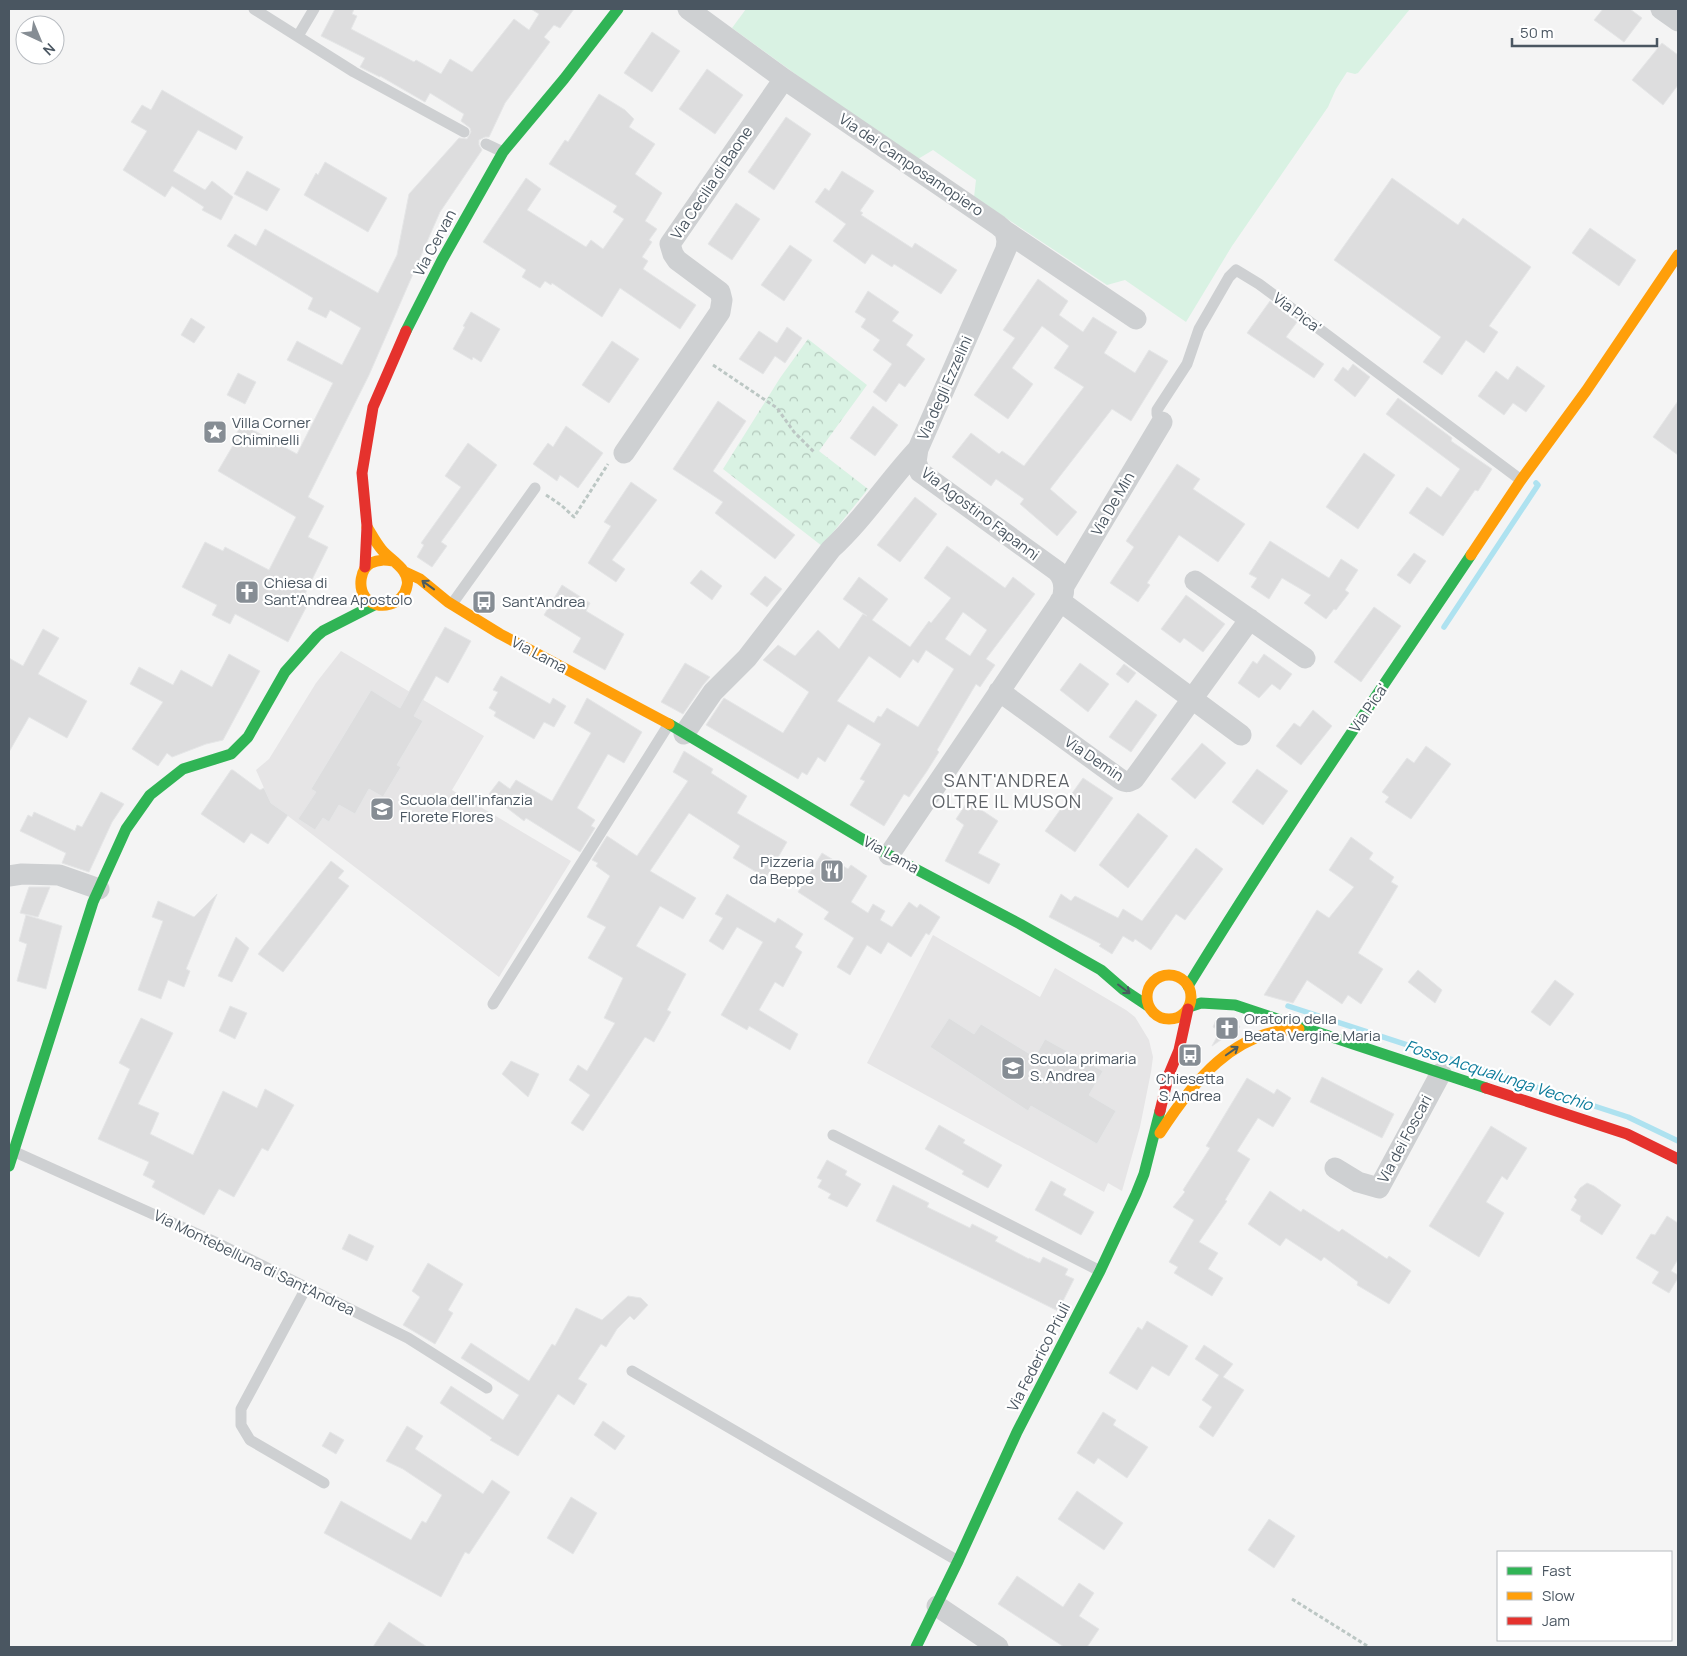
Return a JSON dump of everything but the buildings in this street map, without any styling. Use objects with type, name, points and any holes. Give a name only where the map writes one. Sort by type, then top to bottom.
[{"type":"street","name":"Via Cervan","points":[[365,567],[367,527],[362,473],[373,407],[400,342],[442,260],[503,152],[564,79],[618,9]]},
{"type":"street","name":"Via dei Camposamopiero","points":[[688,9],[784,79],[1005,231],[1136,318]]},
{"type":"street","points":[[1661,9],[1678,21]]},
{"type":"street","name":"Via Cecilia di Baone","points":[[617,456],[720,312],[722,304],[720,292],[677,260],[670,244],[784,79]]},
{"type":"street","name":"Via degli Ezzelini","points":[[677,729],[747,658],[831,549],[842,539],[918,449],[1006,249],[1008,240],[1005,231]]},
{"type":"street","name":"Via Pica'","points":[[1189,988],[1219,936],[1313,791],[1521,480],[1586,391],[1678,255]]},
{"type":"street","name":"Via De Min","points":[[1060,586],[1162,422]]},
{"type":"street","name":"Via Agostino Fapanni","points":[[918,449],[916,462],[920,472],[1192,697],[1241,735]]},
{"type":"street","points":[[367,527],[382,550],[400,564],[405,572],[407,584],[405,592],[396,602],[388,605],[376,604],[366,598],[361,590],[361,574],[365,567],[379,559],[394,560]]},
{"type":"street","name":"Via Lama","points":[[405,572],[420,579],[450,603],[500,634],[677,729],[889,855],[1020,924],[1101,970],[1124,990],[1148,1006]]},
{"type":"street","points":[[1195,581],[1305,658]]},
{"type":"street","points":[[351,594],[360,582]]},
{"type":"street","points":[[889,855],[999,691],[1060,586]]},
{"type":"street","points":[[396,602],[408,604]]},
{"type":"street","points":[[431,603],[450,603]]},
{"type":"street","points":[[322,631],[376,604]]},
{"type":"street","points":[[9,1166],[93,902],[126,829],[150,795],[183,769],[231,754],[248,737],[285,672],[322,631],[326,623],[336,612]]},
{"type":"street","points":[[1192,697],[1250,619]]},
{"type":"street","name":"Via Demin","points":[[999,691],[1125,782],[1134,779],[1192,697]]},
{"type":"street","points":[[9,876],[22,874],[59,875],[99,889]]},
{"type":"street","name":"Via Pica'","points":[[1171,974],[1185,966],[1219,936]]},
{"type":"street","name":"Via Lama","points":[[1101,970],[1122,974]]},
{"type":"street","points":[[1145,977],[1171,974],[1178,976],[1189,988],[1191,996],[1188,1008]]},
{"type":"street","points":[[1158,977],[1148,987],[1147,993],[1148,1006],[1157,1016],[1160,1028]]},
{"type":"street","points":[[1189,988],[1203,988]]},
{"type":"street","points":[[1216,992],[1235,1004],[1627,1134],[1678,1159]]},
{"type":"street","points":[[1157,1016],[1174,1019],[1179,1017],[1188,1008],[1201,1003],[1235,1004]]},
{"type":"street","name":"Via Federico Priuli","points":[[916,1647],[937,1606],[1017,1432],[1100,1271],[1136,1194],[1144,1174],[1147,1156],[1169,1074],[1178,1050],[1188,1008]]},
{"type":"street","points":[[1147,1156],[1163,1128],[1192,1089],[1219,1060],[1256,1036],[1270,1032],[1308,1028]]},
{"type":"street","name":"Via Federico Priuli","points":[[1166,1057],[1169,1074]]},
{"type":"street","name":"Via dei Foscari","points":[[1335,1168],[1358,1182],[1378,1188],[1441,1073]]},
{"type":"street","points":[[937,1606],[998,1647]]},
{"type":"lane","points":[[254,9],[354,72],[464,132]]},
{"type":"lane","points":[[298,36],[314,9]]},
{"type":"lane","points":[[486,144],[503,152]]},
{"type":"lane","name":"Via Pica'","points":[[1162,422],[1157,414],[1157,410],[1187,364],[1199,329],[1229,278],[1236,270],[1259,284],[1521,480]]},
{"type":"lane","points":[[450,603],[535,488]]},
{"type":"lane","points":[[492,1004],[677,729]]},
{"type":"lane","points":[[833,1135],[1100,1271]]},
{"type":"lane","name":"Via Montebelluna di Sant'Andrea","points":[[15,1152],[215,1242],[408,1338],[487,1388]]},
{"type":"lane","points":[[306,1288],[242,1410],[241,1425],[250,1440],[324,1483]]},
{"type":"lane","points":[[632,1371],[958,1561]]},
{"type":"path","points":[[714,365],[776,408],[794,432],[815,453]]},
{"type":"path","points":[[535,488],[561,505],[574,517],[617,456]]},
{"type":"path","points":[[1292,1599],[1369,1647]]},
{"type":"shaded area","name":"Scuola dell'infanzia Florete Flores","points":[[341,651],[484,736],[452,790],[571,861],[499,977],[271,803],[256,770],[269,759],[316,683]]},
{"type":"shaded area","name":"Scuola primaria S. Andrea","points":[[933,935],[1040,997],[1055,968],[1135,1017],[1149,1040],[1153,1057],[1140,1127],[1122,1191],[1108,1183],[1104,1192],[867,1063]]},
{"type":"green space","points":[[746,9],[1410,9],[1358,73],[1347,72],[1336,89],[1328,107],[1232,246],[1186,322],[1125,280],[1107,285],[974,197],[976,180],[933,150],[918,159],[827,97],[732,28]]},
{"type":"green space","points":[[808,339],[867,385],[819,451],[868,489],[822,546],[723,469],[780,378]]},
{"type":"waterway","name":"Fosso Acqualunga Vecchio","points":[[1444,627],[1538,485],[1536,483]]},
{"type":"waterway","name":"Fosso Acqualunga Vecchio","points":[[1288,1006],[1628,1117],[1678,1141]]},
{"type":"traffic: fast","points":[[406,331],[442,260],[503,152],[564,79],[618,9]]},
{"type":"traffic: fast","points":[[1188,986],[1292,823],[1471,555]]},
{"type":"traffic: fast","points":[[9,1166],[93,902],[126,829],[150,795],[183,769],[231,754],[248,737],[285,672],[317,636],[323,631],[376,604]]},
{"type":"traffic: fast","points":[[669,724],[889,855],[1020,924],[1101,970],[1124,990],[1148,1006]]},
{"type":"traffic: fast","points":[[1189,1007],[1201,1003],[1235,1005],[1486,1088]]},
{"type":"traffic: fast","points":[[916,1647],[1017,1432],[1100,1271],[1136,1194],[1144,1174],[1160,1111]]},
{"type":"traffic: slow","points":[[1471,555],[1521,480],[1586,391],[1678,255]]},
{"type":"traffic: slow","points":[[367,527],[382,550],[386,554],[390,558],[394,562],[403,570],[407,580],[405,592],[396,602],[383,605],[370,602],[365,597],[361,588],[361,578],[364,569],[377,561],[385,560],[388,560],[391,561],[394,561]]},
{"type":"traffic: slow","points":[[405,572],[420,579],[448,602],[500,634],[669,724]]},
{"type":"traffic: slow","points":[[1173,975],[1185,981],[1190,988],[1191,997],[1190,1006],[1185,1013],[1178,1018],[1165,1019],[1157,1016],[1150,1009],[1147,993],[1150,985],[1157,978],[1173,975]]},
{"type":"traffic: slow","points":[[1160,1133],[1186,1095],[1217,1062],[1254,1038],[1275,1032],[1299,1029]]},
{"type":"traffic: jam","points":[[365,567],[367,526],[362,473],[373,407],[406,331]]},
{"type":"traffic: jam","points":[[1160,1111],[1169,1074],[1179,1050],[1188,1009]]},
{"type":"traffic: jam","points":[[1486,1088],[1627,1134],[1678,1159]]},
{"type":"place","name":"Villa Corner Chiminelli","points":[[215,432]]},
{"type":"place","name":"Chiesa di Sant'Andrea Apostolo","points":[[247,592]]},
{"type":"place","name":"Sant'Andrea","points":[[484,602]]},
{"type":"place","name":"Scuola dell'infanzia Florete Flores","points":[[382,809]]},
{"type":"place","name":"Pizzeria da Beppe","points":[[832,871]]},
{"type":"place","name":"Oratorio della Beata Vergine Maria","points":[[1227,1028]]},
{"type":"place","name":"Chiesetta S.Andrea","points":[[1190,1055]]},
{"type":"place","name":"Scuola primaria S. Andrea","points":[[1013,1068]]},
{"type":"district","name":"SANT'ANDREA OLTRE IL MUSON","points":[[1007,791]]}]
